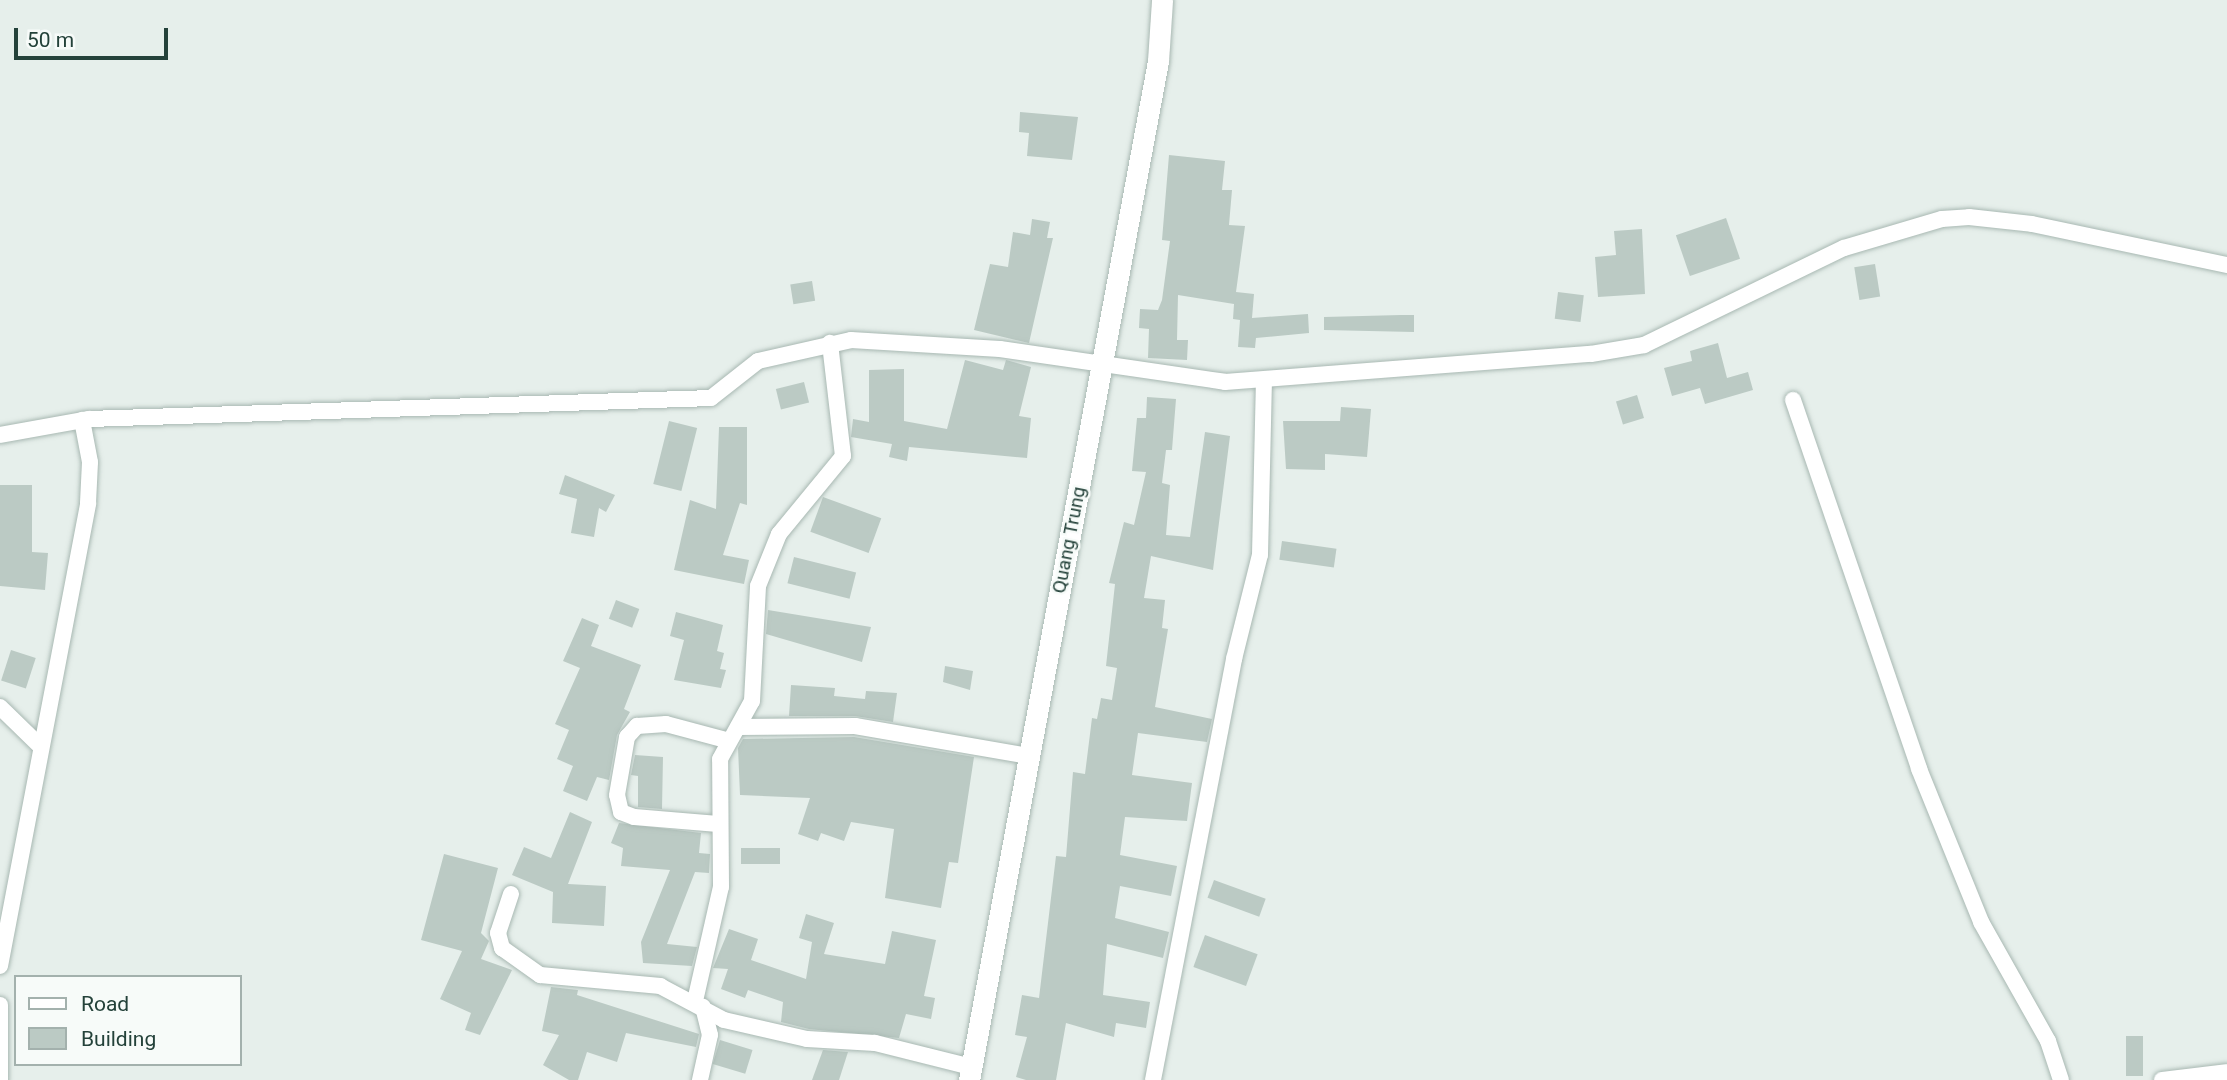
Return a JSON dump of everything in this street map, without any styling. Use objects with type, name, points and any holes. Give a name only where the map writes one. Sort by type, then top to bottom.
[{"type":"main road","name":"Quang Trung","points":[[970,1073],[1158,61],[1162,0]]},
{"type":"street","points":[[0,435],[82,420],[710,398],[758,361],[830,343],[899,339],[1102,364],[1175,378],[1264,383],[1644,345],[1792,270],[1942,219],[1996,218],[2227,265]]},
{"type":"street","points":[[700,1080],[710,1035],[699,1004],[721,887],[716,789],[726,740],[738,727],[752,701],[754,611],[766,560],[796,511],[843,456],[830,343]]},
{"type":"street","points":[[1153,1080],[1226,695],[1260,555],[1264,383]]},
{"type":"street","points":[[1793,400],[1919,769],[1981,922],[2048,1041],[2061,1080]]},
{"type":"street","points":[[0,966],[38,744],[88,503],[90,462],[82,420]]},
{"type":"street","points":[[0,706],[38,744]]},
{"type":"street","points":[[718,824],[626,815],[617,807],[617,795],[627,737],[637,726],[666,724],[726,740]]},
{"type":"street","points":[[738,727],[855,726],[1029,756]]},
{"type":"street","points":[[511,894],[498,933],[507,956],[520,965],[573,981],[660,986],[699,1004],[724,1020],[766,1030],[875,1043],[970,1073]]},
{"type":"street","points":[[0,1080],[1,1012]]},
{"type":"street","points":[[2162,1080],[2227,1072]]},
{"type":"building","points":[[1020,112],[1078,117],[1072,160],[1027,156],[1029,133],[1019,132]]},
{"type":"building","points":[[1169,155],[1225,161],[1222,190],[1232,190],[1229,225],[1245,226],[1236,292],[1254,294],[1252,318],[1308,314],[1309,333],[1256,338],[1255,348],[1238,347],[1240,320],[1233,319],[1234,304],[1178,295],[1177,340],[1188,340],[1187,360],[1148,358],[1149,329],[1139,328],[1140,309],[1158,310],[1162,300],[1170,241],[1162,240]]},
{"type":"building","points":[[1726,218],[1740,259],[1690,276],[1676,235]]},
{"type":"building","points":[[1032,219],[1050,222],[1047,238],[1053,238],[1029,343],[974,330],[990,264],[1008,267],[1013,232],[1030,235]]},
{"type":"building","points":[[1642,229],[1645,294],[1598,297],[1595,257],[1616,255],[1614,231]]},
{"type":"building","points":[[1875,264],[1880,297],[1859,300],[1854,267]]},
{"type":"building","points":[[812,281],[815,301],[793,304],[790,284]]},
{"type":"building","points":[[1558,292],[1584,295],[1581,322],[1555,319]]},
{"type":"building","points":[[1414,315],[1414,332],[1324,330],[1324,317]]},
{"type":"building","points":[[1718,343],[1727,378],[1748,372],[1753,390],[1705,404],[1700,388],[1672,396],[1664,368],[1692,361],[1690,351]]},
{"type":"building","points":[[965,360],[1003,370],[1006,360],[1031,367],[1019,416],[1031,418],[1027,458],[909,447],[907,461],[889,457],[892,444],[851,437],[853,419],[869,422],[869,370],[904,369],[904,421],[947,429]]},
{"type":"building","points":[[804,382],[809,402],[781,409],[776,389]]},
{"type":"building","points":[[1637,395],[1644,418],[1623,424],[1616,401]]},
{"type":"building","points":[[1147,397],[1176,399],[1172,450],[1166,450],[1162,483],[1170,485],[1166,535],[1190,537],[1205,432],[1230,436],[1213,570],[1151,556],[1144,598],[1165,600],[1162,628],[1168,629],[1155,707],[1212,719],[1207,742],[1138,733],[1132,775],[1192,783],[1187,821],[1125,817],[1120,855],[1177,866],[1171,896],[1120,886],[1115,918],[1169,932],[1163,958],[1107,944],[1103,995],[1150,1002],[1146,1028],[1116,1023],[1114,1037],[1066,1023],[1056,1080],[1026,1080],[1016,1077],[1027,1037],[1015,1035],[1022,995],[1039,998],[1056,856],[1066,857],[1073,772],[1085,774],[1092,718],[1097,719],[1101,698],[1112,700],[1117,668],[1106,666],[1115,584],[1109,583],[1124,522],[1134,525],[1146,472],[1132,471],[1137,418],[1146,418]]},
{"type":"building","points":[[1341,407],[1371,409],[1367,457],[1325,454],[1325,470],[1286,469],[1283,421],[1340,421]]},
{"type":"building","points":[[669,421],[697,428],[681,491],[653,484]]},
{"type":"building","points":[[719,427],[747,427],[747,505],[740,503],[723,555],[749,560],[744,584],[674,570],[690,500],[716,509]]},
{"type":"building","points":[[565,475],[615,495],[606,512],[599,508],[594,537],[571,533],[577,499],[559,494]]},
{"type":"building","points":[[0,485],[32,485],[32,552],[48,553],[45,590],[0,586]]},
{"type":"building","points":[[823,497],[881,518],[869,553],[810,532]]},
{"type":"building","points":[[1282,541],[1336,549],[1334,567],[1279,560]]},
{"type":"building","points":[[794,557],[856,572],[850,599],[787,583]]},
{"type":"building","points":[[616,600],[639,609],[632,628],[609,619]]},
{"type":"building","points":[[768,610],[871,627],[862,662],[766,634]]},
{"type":"building","points":[[676,612],[723,625],[717,651],[724,653],[720,669],[726,670],[721,688],[674,680],[684,640],[670,636]]},
{"type":"building","points":[[582,618],[599,625],[591,646],[641,665],[624,709],[630,712],[617,735],[609,780],[597,777],[587,801],[563,791],[573,766],[557,759],[569,730],[555,724],[580,668],[563,661]]},
{"type":"building","points":[[11,650],[36,658],[26,688],[1,680]]},
{"type":"building","points":[[945,666],[973,671],[970,690],[943,682]]},
{"type":"building","points":[[791,685],[835,688],[834,696],[865,699],[866,691],[897,693],[893,722],[855,716],[789,716]]},
{"type":"building","points":[[854,737],[974,757],[958,863],[949,862],[941,908],[885,898],[894,829],[851,822],[844,841],[821,833],[818,841],[798,834],[810,798],[740,795],[738,748],[743,739]]},
{"type":"building","points":[[635,755],[663,757],[662,809],[638,807],[638,776],[631,775]]},
{"type":"building","points":[[570,812],[592,822],[568,884],[606,886],[604,926],[552,923],[553,892],[512,875],[524,847],[551,858]]},
{"type":"building","points":[[619,823],[701,833],[699,853],[710,854],[709,873],[695,872],[667,944],[697,947],[692,966],[643,963],[641,942],[670,870],[621,866],[623,848],[611,843]]},
{"type":"building","points":[[741,848],[780,848],[780,864],[741,864]]},
{"type":"building","points":[[444,854],[498,868],[481,933],[489,941],[481,959],[512,970],[480,1035],[465,1030],[471,1013],[440,999],[462,951],[421,940]]},
{"type":"building","points":[[1214,880],[1266,899],[1259,917],[1208,898]]},
{"type":"building","points":[[806,914],[834,923],[824,954],[885,964],[892,931],[936,940],[924,996],[935,998],[931,1019],[906,1014],[899,1038],[809,1029],[781,1022],[783,1002],[748,990],[745,998],[721,989],[728,969],[713,968],[729,929],[758,939],[751,960],[806,979],[812,942],[799,938]]},
{"type":"building","points":[[1205,935],[1258,954],[1246,986],[1193,967]]},
{"type":"building","points":[[551,987],[578,990],[577,995],[699,1034],[696,1047],[626,1033],[617,1062],[587,1052],[578,1080],[569,1080],[543,1065],[559,1035],[542,1031]]},
{"type":"building","points":[[2126,1036],[2143,1036],[2143,1076],[2126,1076]]},
{"type":"building","points":[[720,1040],[753,1050],[745,1074],[713,1064]]},
{"type":"building","points":[[823,1050],[848,1052],[839,1080],[812,1080]]}]
